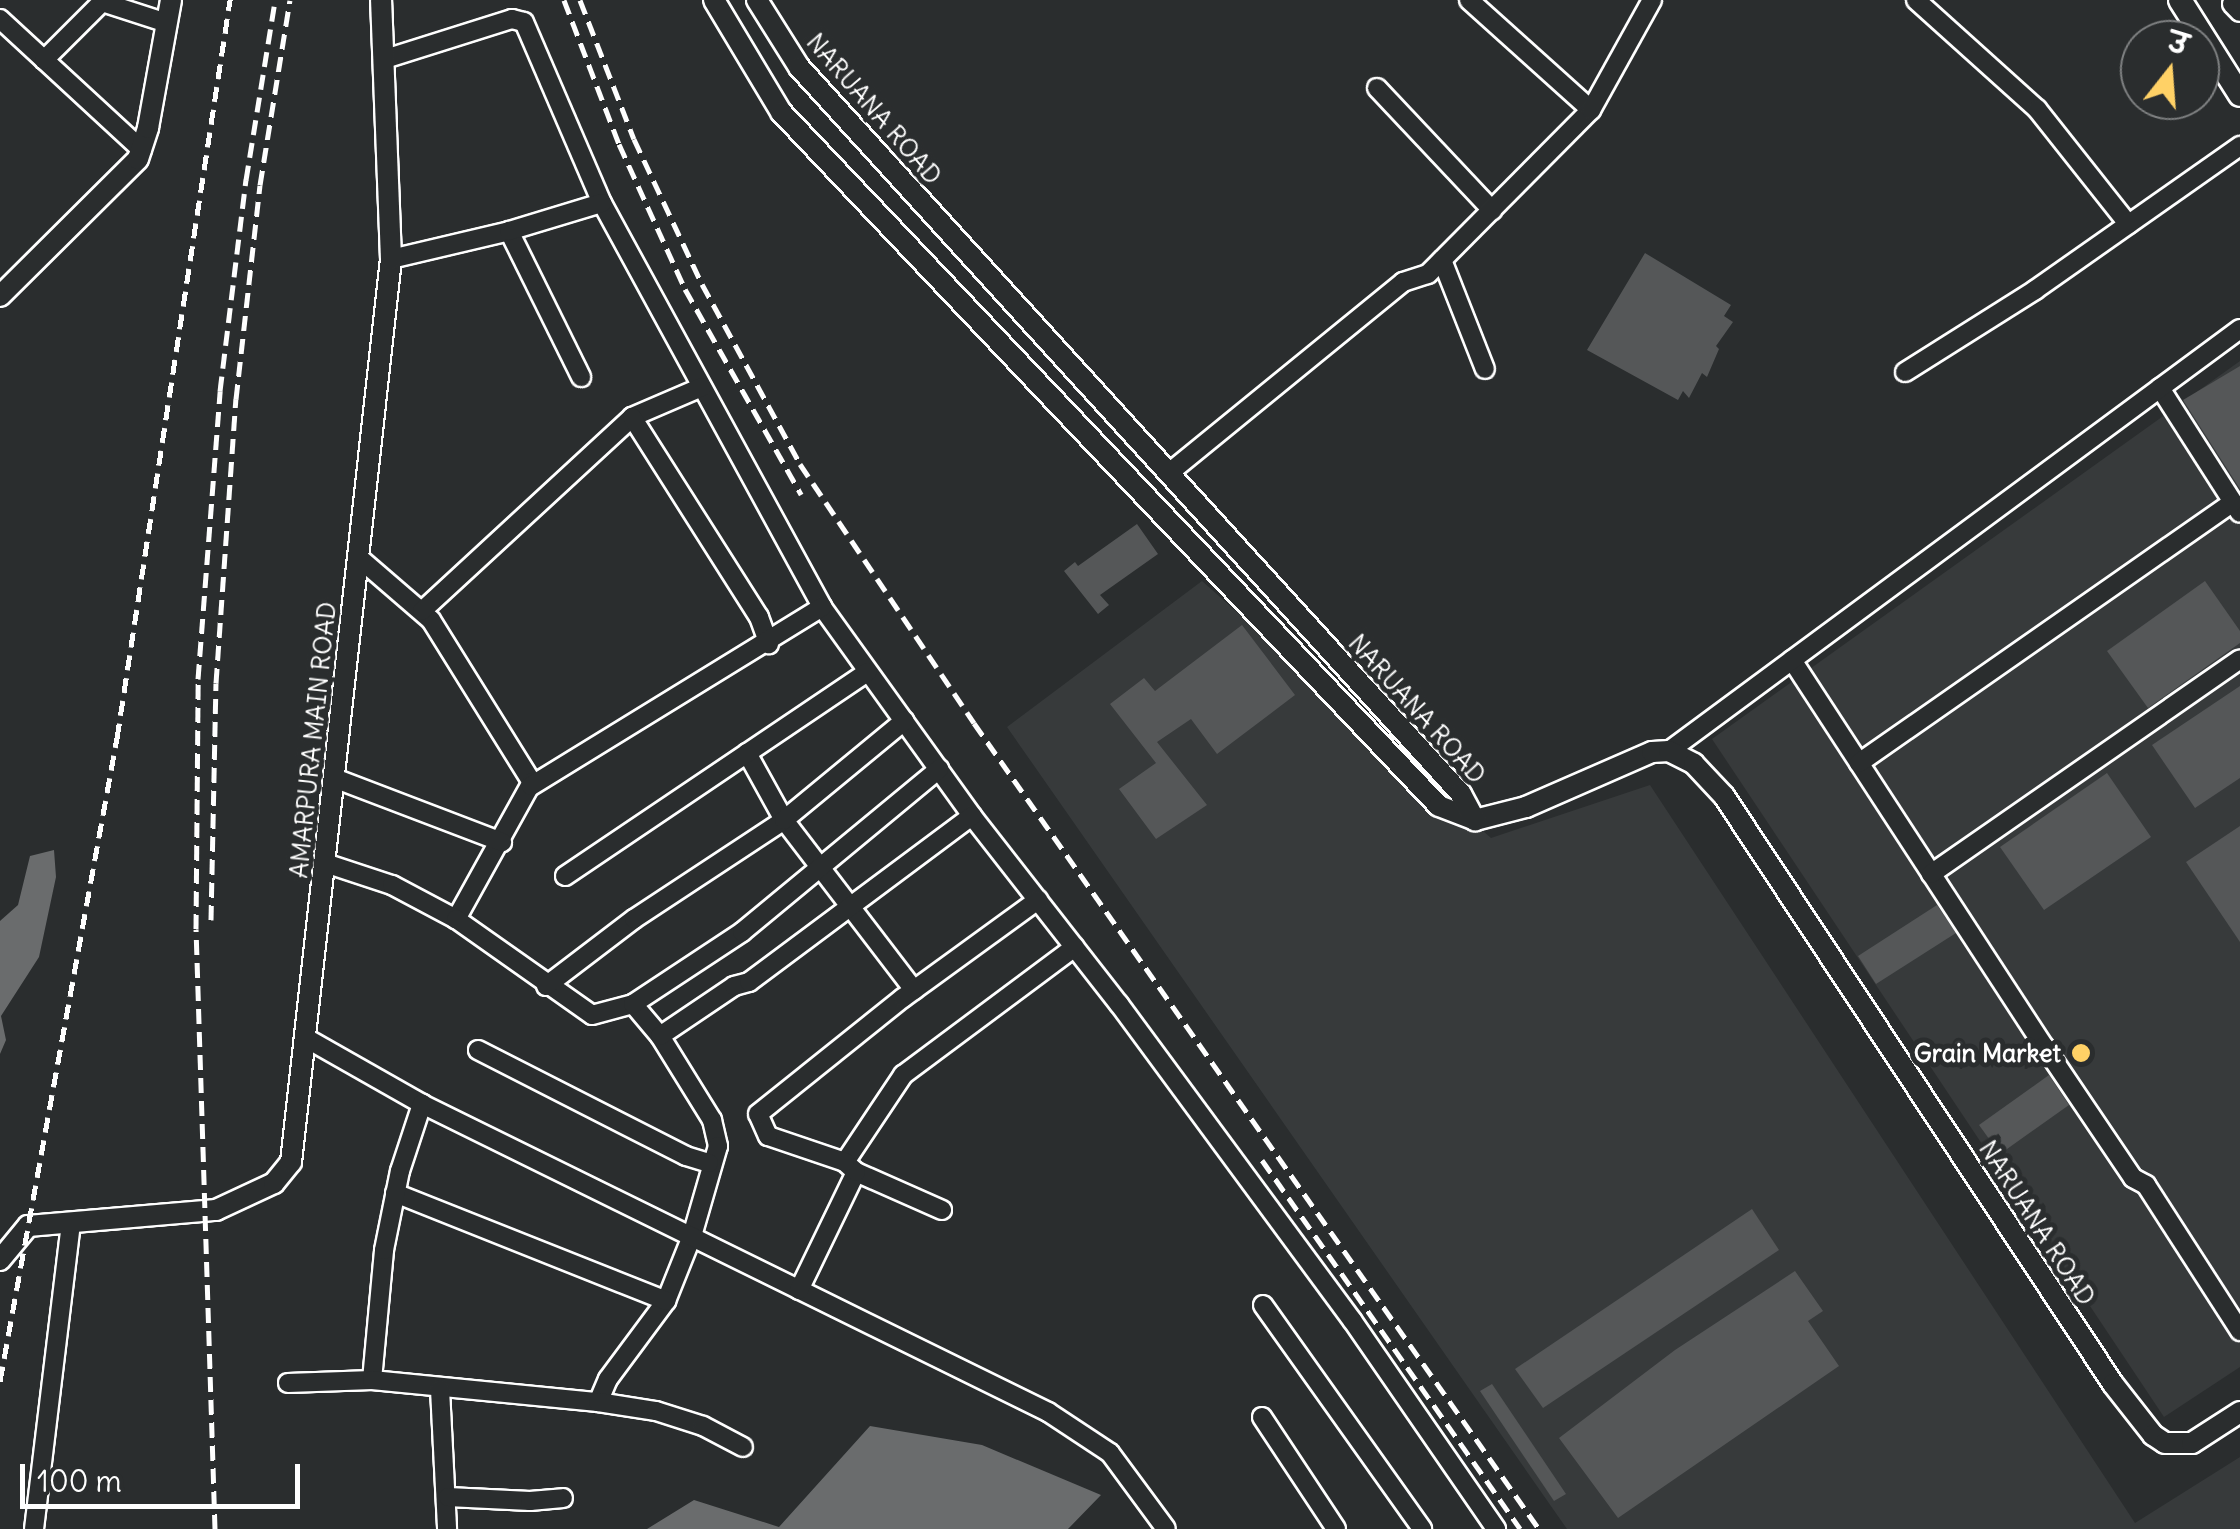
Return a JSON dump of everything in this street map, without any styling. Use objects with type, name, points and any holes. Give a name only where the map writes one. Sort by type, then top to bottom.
[{"type":"main road","points":[[2180,0],[2240,94]]},
{"type":"street","points":[[0,296],[132,166],[142,150],[170,0]]},
{"type":"street","name":"AMARPURA MAIN ROAD","points":[[0,1260],[28,1226],[216,1210],[284,1175],[294,1149],[392,258],[381,0]]},
{"type":"street","points":[[714,0],[781,112],[1434,802],[1457,816],[1475,820]]},
{"type":"street","name":"NARUANA ROAD","points":[[757,0],[799,67],[1461,794],[1475,820],[1526,807],[1594,774],[1652,752],[1668,751],[1694,764],[1724,796],[2113,1384],[2153,1435],[2166,1443],[2192,1444],[2240,1412]]},
{"type":"street","points":[[1469,0],[1591,110]]},
{"type":"street","points":[[1916,0],[2037,109],[2128,224]]},
{"type":"street","points":[[1169,474],[1403,282],[1428,274],[1591,110],[1651,1]]},
{"type":"street","points":[[44,60],[102,2],[164,22]]},
{"type":"street","points":[[0,19],[142,150]]},
{"type":"street","points":[[384,59],[520,19],[602,203],[822,607],[972,816],[1075,947],[1352,1320],[1496,1529]]},
{"type":"street","points":[[1376,88],[1492,210]]},
{"type":"street","points":[[1905,372],[2240,146]]},
{"type":"street","points":[[392,258],[509,231],[602,203]]},
{"type":"street","points":[[509,231],[581,377]]},
{"type":"street","points":[[1442,260],[1485,369]]},
{"type":"street","points":[[1668,751],[2240,329]]},
{"type":"street","points":[[422,611],[632,418],[702,387]]},
{"type":"street","points":[[1860,764],[2236,507],[2160,388]]},
{"type":"street","points":[[632,418],[759,618],[769,644]]},
{"type":"street","points":[[358,557],[422,611],[530,775],[531,786]]},
{"type":"street","points":[[456,919],[531,786],[769,644],[822,607]]},
{"type":"street","points":[[1932,874],[2240,659]]},
{"type":"street","points":[[1792,660],[2240,1331]]},
{"type":"street","points":[[565,876],[868,672]]},
{"type":"street","points":[[546,986],[634,919],[784,820],[904,720]]},
{"type":"street","points":[[747,753],[784,820],[914,990]]},
{"type":"street","points":[[325,862],[392,884],[456,919],[592,1015],[634,1004],[742,932],[938,769]]},
{"type":"street","points":[[334,778],[502,842]]},
{"type":"street","points":[[660,1036],[734,986],[750,982],[972,816]]},
{"type":"street","points":[[942,1210],[850,1167],[768,1136],[758,1114],[914,990],[1038,900]]},
{"type":"street","points":[[800,1290],[850,1167],[904,1074],[1075,947]]},
{"type":"street","points":[[598,1402],[608,1378],[666,1301],[692,1236],[710,1177],[709,1163],[718,1146],[712,1120],[660,1036],[634,1004]]},
{"type":"street","points":[[306,1038],[422,1104],[1048,1412],[1110,1453],[1166,1529]]},
{"type":"street","points":[[478,1050],[686,1156],[709,1163]]},
{"type":"street","points":[[372,1380],[384,1250],[395,1193],[422,1104]]},
{"type":"street","points":[[395,1193],[666,1301]]},
{"type":"street","points":[[34,1529],[71,1222]]},
{"type":"street","points":[[1263,1305],[1422,1529]]},
{"type":"street","points":[[288,1383],[372,1380],[598,1402],[688,1421],[743,1447]]},
{"type":"street","points":[[440,1389],[447,1529]]},
{"type":"street","points":[[1262,1417],[1336,1529]]},
{"type":"street","points":[[448,1497],[530,1501],[563,1498]]},
{"type":"shaded area","name":"Grain Market","points":[[2240,361],[2240,1367],[2164,1417],[1712,739]]},
{"type":"shaded area","points":[[1202,581],[1491,838],[1650,785],[2135,1523],[2240,1457],[2240,1529],[1567,1529],[1007,727]]},
{"type":"shaded area","points":[[54,850],[56,877],[39,957],[1,1016],[6,1040],[0,1054],[0,921],[18,905],[30,856]]},
{"type":"shaded area","points":[[870,1426],[982,1445],[1101,1495],[1068,1529],[647,1529],[694,1500],[779,1527]]},
{"type":"building","points":[[1645,253],[1731,305],[1724,316],[1733,322],[1716,346],[1719,349],[1707,377],[1702,373],[1689,398],[1683,391],[1678,400],[1587,350]]},
{"type":"building","points":[[2240,366],[2240,489],[2183,400]]},
{"type":"building","points":[[1137,524],[1158,554],[1100,595],[1109,605],[1098,614],[1064,571],[1075,562],[1078,566]]},
{"type":"building","points":[[2205,581],[2240,631],[2240,643],[2148,708],[2107,651]]},
{"type":"building","points":[[1242,625],[1295,695],[1217,754],[1191,719],[1157,742],[1207,805],[1156,839],[1119,789],[1156,763],[1110,704],[1144,678],[1155,691]]},
{"type":"building","points":[[2240,686],[2240,778],[2195,808],[2152,745]]},
{"type":"building","points":[[2107,773],[2151,837],[2044,910],[2000,847]]},
{"type":"building","points":[[2240,826],[2240,942],[2186,862]]},
{"type":"building","points":[[1937,905],[1956,933],[1876,984],[1858,956]]},
{"type":"building","points":[[2049,1075],[2069,1105],[2000,1154],[1979,1125]]},
{"type":"building","points":[[1752,1209],[1779,1250],[1543,1408],[1515,1369]]},
{"type":"building","points":[[1795,1271],[1823,1311],[1808,1321],[1839,1366],[1618,1518],[1559,1438],[1675,1350]]},
{"type":"building","points":[[1492,1384],[1566,1494],[1554,1501],[1480,1391]]},
{"type":"railway","points":[[0,1381],[117,738],[230,0]]},
{"type":"railway","points":[[215,1529],[196,929],[198,679],[220,391],[246,180],[275,0]]},
{"type":"railway","points":[[211,920],[216,683],[236,399],[260,185],[290,0]]},
{"type":"railway","points":[[564,0],[619,144],[685,289],[801,494]]},
{"type":"railway","points":[[580,0],[634,139],[702,284],[800,464],[974,723],[1539,1529]]},
{"type":"railway","points":[[1262,1160],[1520,1529]]},
{"type":"place","name":"Grain Market","points":[[2081,1053]]}]
